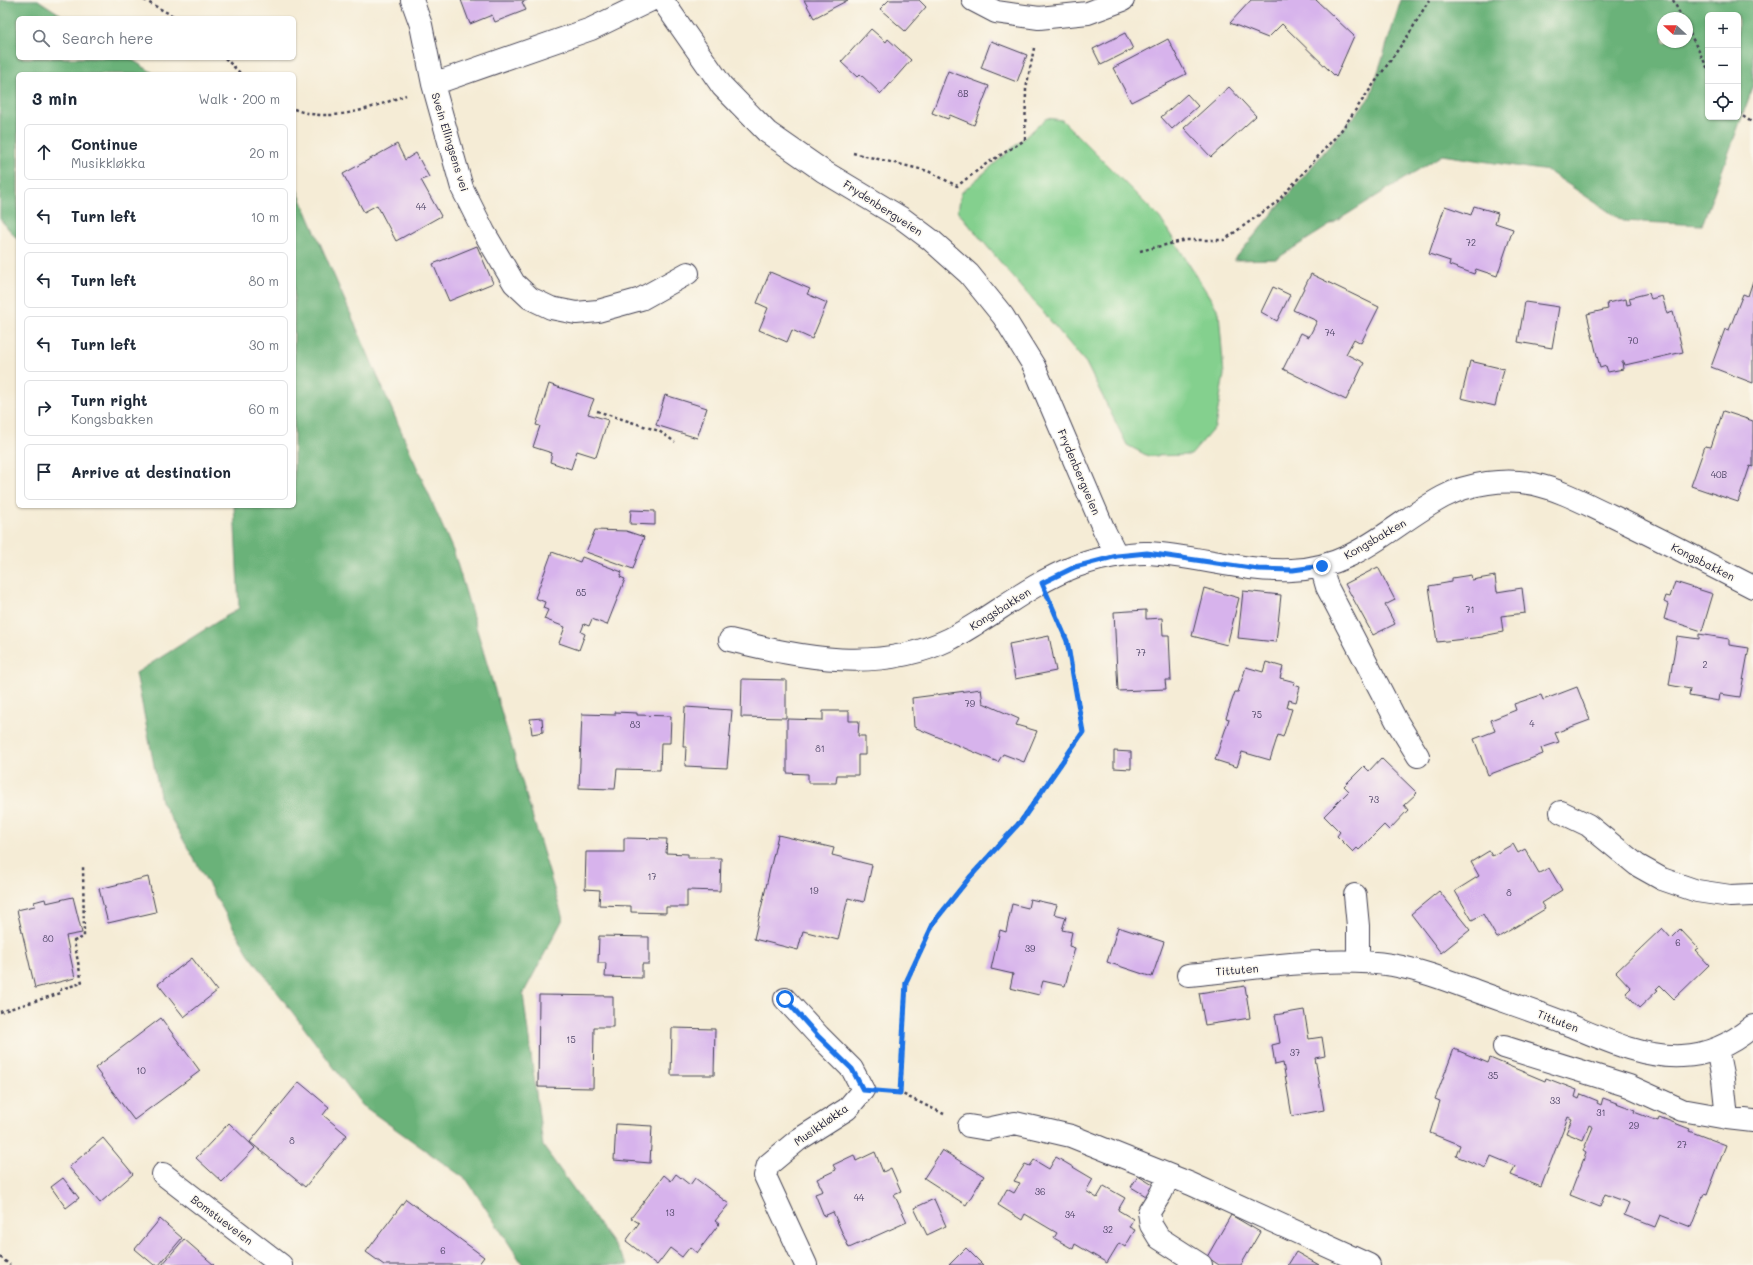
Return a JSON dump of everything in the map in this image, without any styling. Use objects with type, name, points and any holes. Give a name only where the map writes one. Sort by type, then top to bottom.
[{"type":"street","name":"Svein Ellingsens vei","points":[[412,0],[421,25],[433,84],[462,188],[484,232],[514,283],[530,298],[551,308],[576,313],[598,312],[641,299],[688,272]]},
{"type":"street","name":"Svein Ellingsens vei","points":[[433,84],[591,29],[651,0]]},
{"type":"street","name":"Frydenbergveien","points":[[662,0],[722,86],[767,132],[823,171],[903,219],[931,240],[969,274],[1003,316],[1034,366],[1104,530],[1117,556]]},
{"type":"street","points":[[973,0],[996,12],[1039,18],[1088,13],[1123,0]]},
{"type":"street","name":"Kongsbakken","points":[[730,640],[814,658],[851,661],[889,657],[923,650],[952,638],[1042,583],[1075,567],[1117,556],[1147,553],[1258,569],[1293,570],[1322,566],[1351,556],[1444,496],[1470,486],[1500,482],[1533,484],[1568,495],[1753,588]]},
{"type":"street","points":[[1322,566],[1327,587],[1396,720],[1418,756]]},
{"type":"street","points":[[1561,812],[1588,825],[1637,865],[1662,879],[1697,891],[1730,896],[1753,895]]},
{"type":"street","points":[[1355,895],[1358,926],[1358,961]]},
{"type":"street","name":"Tittuten","points":[[1188,975],[1301,964],[1358,961],[1394,966],[1437,977],[1548,1017],[1620,1046],[1656,1054],[1681,1056],[1700,1054],[1717,1049],[1739,1038],[1753,1026]]},
{"type":"street","points":[[785,999],[818,1036],[852,1069],[863,1090]]},
{"type":"street","points":[[1504,1047],[1629,1086],[1682,1110],[1753,1121]]},
{"type":"street","points":[[1717,1049],[1723,1079],[1727,1118]]},
{"type":"street","name":"Musikkløkka","points":[[806,1265],[765,1176],[768,1165],[798,1140],[847,1109],[863,1090]]},
{"type":"street","points":[[968,1126],[987,1129],[1015,1123],[1071,1136],[1192,1184],[1369,1265]]},
{"type":"street","name":"Bomstueveien","points":[[162,1174],[281,1265]]},
{"type":"street","points":[[1169,1176],[1161,1193],[1149,1212],[1151,1225],[1159,1238],[1201,1265]]},
{"type":"path","points":[[144,0],[173,16]]},
{"type":"path","points":[[1140,251],[1186,240],[1224,240],[1277,202],[1340,132],[1410,34],[1429,0]]},
{"type":"path","points":[[1673,0],[1679,12]]},
{"type":"path","points":[[851,152],[928,171],[957,186],[986,164],[1025,140],[1026,89],[1039,18]]},
{"type":"path","points":[[1693,40],[1705,63]]},
{"type":"path","points":[[227,60],[239,72]]},
{"type":"path","points":[[296,109],[323,115],[351,112],[383,104],[433,84]]},
{"type":"path","points":[[1741,115],[1753,123]]},
{"type":"path","points":[[597,411],[659,431],[675,442]]},
{"type":"path","points":[[900,1093],[906,982],[934,922],[970,877],[1022,820],[1083,732],[1067,641],[1042,583]]},
{"type":"path","points":[[0,1012],[62,994],[61,989],[82,983],[74,941],[84,937],[83,865]]},
{"type":"path","points":[[863,1090],[900,1093],[968,1126]]},
{"type":"path","points":[[0,1257],[10,1265]]},
{"type":"green space","points":[[0,0],[38,0],[63,16],[16,16],[16,60],[132,60],[152,72],[16,72],[16,238],[0,219]]},
{"type":"green space","points":[[1401,0],[1753,0],[1753,87],[1741,119],[1741,12],[1705,12],[1705,120],[1741,120],[1702,225],[1623,221],[1548,171],[1442,155],[1276,259],[1234,260],[1370,97]]},
{"type":"green space","points":[[1047,118],[1062,120],[1160,218],[1219,312],[1224,375],[1215,427],[1191,455],[1148,456],[1127,445],[1086,363],[958,212],[961,193]]},
{"type":"green space","points":[[296,188],[454,553],[563,919],[523,994],[543,1146],[628,1265],[523,1265],[467,1180],[362,1105],[248,953],[161,801],[136,673],[239,608],[234,508],[296,508]]},
{"type":"building","points":[[461,0],[527,0],[522,2],[526,10],[495,22],[492,15],[470,24]]},
{"type":"building","points":[[804,0],[848,0],[814,18]]},
{"type":"building","points":[[889,0],[919,0],[926,7],[905,31],[880,9]]},
{"type":"building","points":[[1251,0],[1316,0],[1354,36],[1336,77],[1282,24],[1268,38],[1230,23]]},
{"type":"building","points":[[871,29],[886,42],[888,39],[911,60],[881,94],[860,74],[857,77],[841,62]]},
{"type":"building","points":[[1125,33],[1133,49],[1101,65],[1093,49]]},
{"type":"building","points":[[1168,39],[1186,74],[1131,102],[1113,68]]},
{"type":"building","points":[[991,41],[1027,55],[1017,82],[981,68]]},
{"type":"building","points":[[948,71],[989,86],[974,125],[950,115],[948,119],[932,113]]},
{"type":"building","points":[[1229,87],[1256,116],[1211,157],[1184,128]]},
{"type":"building","points":[[1187,94],[1198,106],[1172,129],[1161,117]]},
{"type":"building","points":[[397,144],[405,160],[416,153],[429,177],[421,180],[441,216],[396,241],[377,205],[364,212],[343,174]]},
{"type":"building","points":[[1445,206],[1471,215],[1474,206],[1498,213],[1495,223],[1513,229],[1497,276],[1476,269],[1474,274],[1449,265],[1450,261],[1429,254]]},
{"type":"building","points":[[477,246],[493,283],[449,301],[433,264]]},
{"type":"building","points":[[770,272],[810,289],[807,294],[827,303],[812,339],[792,330],[787,342],[759,330],[768,308],[757,303]]},
{"type":"building","points":[[1311,274],[1379,307],[1361,343],[1354,339],[1346,354],[1364,363],[1346,400],[1283,369],[1301,333],[1309,337],[1317,321],[1293,310]]},
{"type":"building","points":[[1753,281],[1753,383],[1711,367],[1725,329],[1729,330],[1743,294],[1748,296]]},
{"type":"building","points":[[1273,287],[1290,295],[1277,321],[1261,312]]},
{"type":"building","points":[[1649,293],[1651,299],[1662,296],[1667,314],[1673,312],[1683,352],[1625,365],[1624,362],[1622,362],[1623,369],[1608,372],[1606,366],[1600,368],[1587,314],[1608,309],[1607,303],[1626,299],[1627,305],[1631,304],[1629,298]]},
{"type":"building","points":[[1525,302],[1559,307],[1552,348],[1518,342]]},
{"type":"building","points":[[1470,361],[1504,369],[1495,406],[1461,398]]},
{"type":"building","points":[[549,384],[594,399],[588,414],[608,420],[596,457],[577,451],[571,469],[550,462],[552,453],[533,447],[540,426],[536,425]]},
{"type":"building","points":[[665,395],[707,408],[697,438],[656,425]]},
{"type":"building","points":[[1723,411],[1753,421],[1753,467],[1750,466],[1738,502],[1691,486],[1705,446],[1711,447]]},
{"type":"building","points":[[631,510],[655,511],[655,525],[630,524]]},
{"type":"building","points":[[595,530],[626,531],[644,537],[633,569],[586,552]]},
{"type":"building","points":[[552,552],[580,562],[582,557],[622,572],[620,577],[625,579],[607,625],[592,619],[589,626],[584,624],[581,632],[585,634],[579,650],[559,643],[565,627],[544,619],[548,610],[543,608],[545,602],[535,598]]},
{"type":"building","points":[[1378,567],[1395,600],[1385,605],[1395,624],[1373,635],[1345,584]]},
{"type":"building","points":[[1471,575],[1472,580],[1495,576],[1497,592],[1522,588],[1525,613],[1501,616],[1503,632],[1483,637],[1437,642],[1429,586],[1452,582],[1452,578]]},
{"type":"building","points":[[1675,582],[1713,594],[1702,631],[1664,619],[1668,604],[1664,602],[1666,596],[1670,597]]},
{"type":"building","points":[[1204,588],[1239,598],[1227,645],[1192,636]]},
{"type":"building","points":[[1243,591],[1281,595],[1276,642],[1238,638]]},
{"type":"building","points":[[1146,610],[1146,619],[1162,618],[1163,635],[1169,635],[1171,680],[1165,680],[1166,689],[1118,691],[1114,612]]},
{"type":"building","points":[[1699,634],[1729,639],[1729,645],[1749,648],[1740,697],[1720,694],[1719,701],[1689,696],[1690,689],[1669,685],[1677,636],[1699,639]]},
{"type":"building","points":[[1049,636],[1056,671],[1015,679],[1009,644]]},
{"type":"building","points":[[1266,662],[1283,667],[1280,678],[1295,682],[1294,685],[1300,687],[1296,702],[1289,700],[1287,708],[1292,709],[1283,737],[1278,735],[1270,760],[1242,752],[1237,767],[1215,760],[1229,719],[1226,718],[1235,692],[1238,692],[1246,667],[1263,672]]},
{"type":"building","points":[[742,679],[786,680],[786,718],[741,717]]},
{"type":"building","points":[[1577,687],[1590,720],[1555,733],[1559,742],[1541,748],[1543,754],[1488,775],[1474,739],[1495,731],[1491,720],[1516,710],[1514,704],[1541,695],[1543,700]]},
{"type":"building","points":[[981,689],[983,703],[1019,719],[1016,725],[1037,731],[1024,762],[1003,754],[998,762],[914,727],[912,698]]},
{"type":"building","points":[[685,707],[732,710],[727,768],[685,766],[686,747],[683,747]]},
{"type":"building","points":[[823,711],[849,711],[849,721],[859,721],[858,736],[865,736],[865,755],[858,755],[858,775],[837,775],[836,783],[808,783],[808,774],[787,773],[787,719],[823,720]]},
{"type":"building","points":[[615,712],[637,713],[637,715],[671,716],[670,743],[661,743],[660,770],[617,769],[615,789],[579,788],[582,714],[615,715]]},
{"type":"building","points":[[542,718],[543,732],[532,734],[530,719]]},
{"type":"building","points":[[1114,751],[1131,752],[1131,769],[1114,768]]},
{"type":"building","points":[[1381,758],[1417,793],[1404,805],[1408,810],[1389,830],[1384,825],[1359,850],[1357,848],[1353,852],[1337,836],[1340,832],[1324,816],[1349,791],[1344,786],[1364,766],[1369,771]]},
{"type":"building","points":[[778,835],[834,848],[832,855],[872,865],[864,902],[848,898],[838,940],[803,931],[798,950],[754,939]]},
{"type":"building","points":[[624,838],[667,839],[666,853],[688,854],[688,858],[721,858],[720,891],[687,890],[687,907],[666,907],[666,913],[631,912],[631,906],[599,905],[600,890],[585,889],[586,852],[624,852]]},
{"type":"building","points":[[1513,844],[1518,853],[1525,849],[1539,873],[1549,868],[1562,890],[1541,903],[1545,909],[1497,938],[1483,914],[1472,920],[1455,891],[1479,876],[1471,862],[1489,851],[1492,856]]},
{"type":"building","points":[[148,877],[156,912],[108,923],[99,889]]},
{"type":"building","points":[[1439,891],[1470,930],[1441,953],[1411,914]]},
{"type":"building","points":[[73,897],[82,933],[66,936],[75,978],[35,988],[17,910],[35,906],[34,902],[45,899],[46,903]]},
{"type":"building","points":[[1030,899],[1057,905],[1054,914],[1066,917],[1062,930],[1072,932],[1069,946],[1075,948],[1065,986],[1043,981],[1039,995],[1010,988],[1013,974],[991,969],[1000,930],[1006,932],[1012,904],[1028,908]]},
{"type":"building","points":[[1118,927],[1164,942],[1152,977],[1107,962]]},
{"type":"building","points":[[1662,928],[1671,938],[1680,929],[1698,948],[1695,950],[1709,965],[1674,999],[1660,985],[1656,989],[1658,990],[1639,1008],[1626,993],[1631,988],[1616,972]]},
{"type":"building","points":[[599,936],[649,937],[649,964],[642,964],[642,978],[605,977],[606,963],[598,963]]},
{"type":"building","points":[[192,958],[217,991],[184,1017],[158,984]]},
{"type":"building","points":[[1245,986],[1250,1018],[1205,1025],[1199,993]]},
{"type":"building","points":[[539,995],[613,996],[613,1027],[594,1027],[593,1088],[538,1087]]},
{"type":"building","points":[[1304,1010],[1309,1039],[1322,1037],[1325,1056],[1315,1058],[1324,1110],[1292,1116],[1283,1063],[1275,1065],[1272,1045],[1280,1043],[1275,1015]]},
{"type":"building","points":[[161,1018],[200,1071],[134,1120],[95,1068]]},
{"type":"building","points":[[672,1028],[715,1029],[714,1075],[671,1075]]},
{"type":"building","points":[[1454,1049],[1488,1063],[1490,1058],[1545,1081],[1546,1078],[1577,1090],[1575,1097],[1579,1099],[1581,1094],[1598,1101],[1597,1103],[1601,1105],[1603,1098],[1635,1110],[1634,1112],[1658,1121],[1659,1117],[1690,1129],[1689,1131],[1726,1145],[1707,1195],[1704,1194],[1691,1227],[1660,1215],[1655,1227],[1624,1215],[1629,1203],[1605,1194],[1600,1207],[1570,1195],[1586,1153],[1583,1151],[1593,1127],[1589,1125],[1583,1140],[1566,1133],[1572,1119],[1568,1117],[1541,1187],[1511,1175],[1515,1166],[1491,1156],[1486,1168],[1456,1156],[1460,1145],[1430,1133],[1440,1101],[1435,1099]]},
{"type":"building","points":[[299,1082],[329,1107],[323,1115],[347,1135],[305,1187],[250,1142]]},
{"type":"building","points":[[229,1123],[255,1148],[222,1182],[196,1158]]},
{"type":"building","points":[[616,1124],[652,1126],[650,1163],[614,1160]]},
{"type":"building","points":[[103,1138],[133,1174],[100,1203],[69,1167]]},
{"type":"building","points":[[942,1150],[984,1176],[966,1205],[924,1178]]},
{"type":"building","points":[[875,1152],[883,1172],[891,1168],[901,1191],[894,1194],[907,1222],[849,1248],[833,1212],[824,1216],[815,1194],[823,1191],[817,1179],[836,1170],[833,1165],[854,1155],[856,1161]]},
{"type":"building","points":[[1056,1157],[1093,1179],[1086,1191],[1097,1198],[1104,1186],[1125,1198],[1118,1210],[1133,1219],[1129,1227],[1135,1230],[1125,1247],[1119,1243],[1107,1263],[1075,1244],[1073,1249],[1054,1238],[1057,1233],[1025,1214],[1022,1220],[998,1205],[1007,1189],[1014,1193],[1020,1183],[1014,1181],[1025,1164],[1030,1166],[1034,1160],[1049,1169]]},
{"type":"building","points":[[676,1174],[690,1185],[695,1178],[729,1204],[715,1221],[719,1224],[697,1253],[690,1247],[682,1257],[670,1248],[657,1265],[626,1241],[639,1223],[631,1218],[664,1175],[671,1181]]},
{"type":"building","points":[[1138,1176],[1158,1188],[1151,1199],[1131,1187]]},
{"type":"building","points":[[63,1178],[79,1198],[66,1208],[51,1187]]},
{"type":"building","points":[[406,1199],[484,1257],[478,1265],[384,1265],[366,1252]]},
{"type":"building","points":[[934,1199],[946,1226],[927,1235],[914,1208]]},
{"type":"building","points":[[1231,1215],[1260,1232],[1241,1265],[1219,1265],[1207,1257]]},
{"type":"building","points":[[160,1219],[182,1238],[159,1265],[154,1265],[135,1249]]},
{"type":"building","points":[[184,1239],[214,1265],[162,1265]]},
{"type":"building","points":[[966,1248],[983,1265],[949,1265]]},
{"type":"building","points":[[1296,1252],[1319,1265],[1288,1265]]},
{"type":"route","points":[[785,999],[818,1036],[852,1069],[863,1090],[900,1093],[906,982],[934,922],[970,877],[1022,820],[1083,732],[1067,641],[1042,583],[1075,567],[1117,556],[1147,553],[1258,569],[1293,570],[1322,566]]}]
